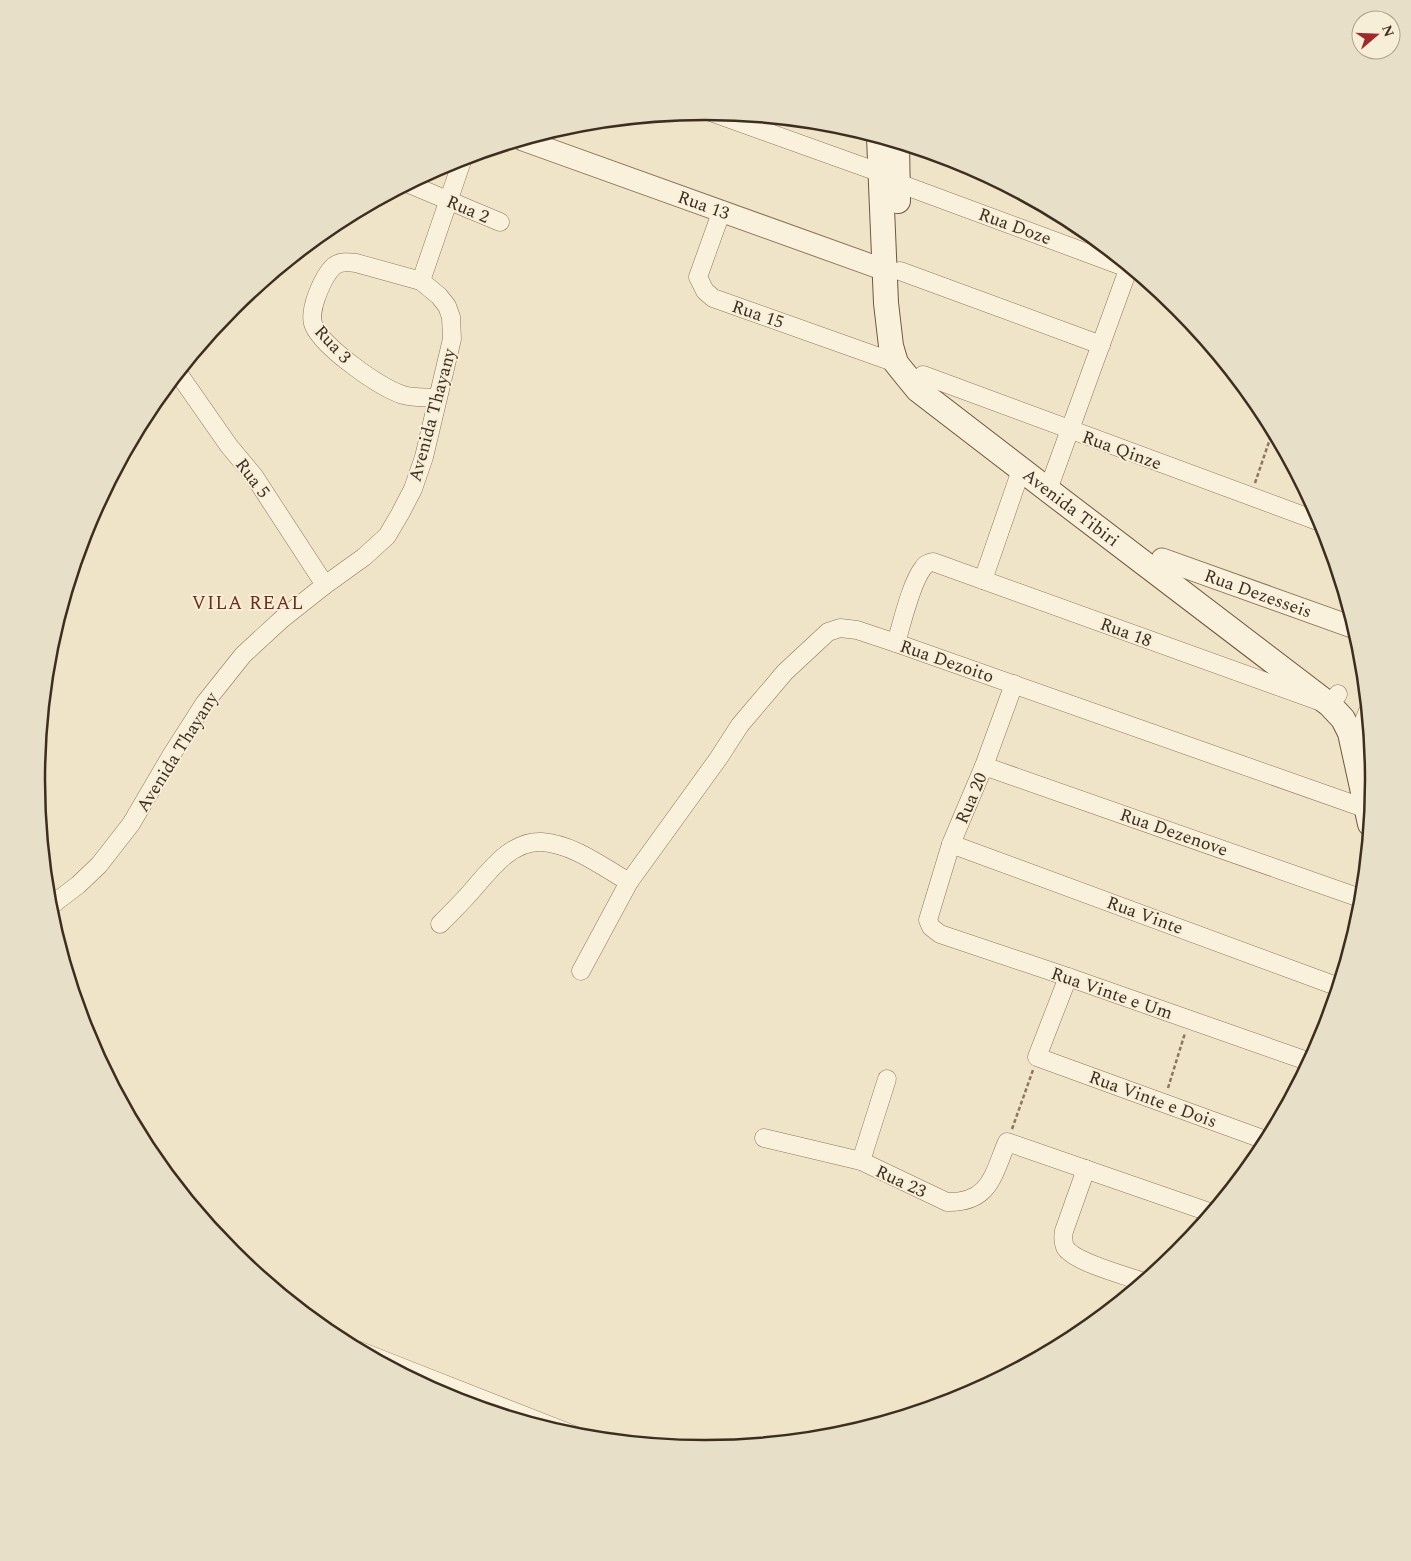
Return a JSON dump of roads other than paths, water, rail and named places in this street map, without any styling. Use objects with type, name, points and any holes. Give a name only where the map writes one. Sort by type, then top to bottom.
[{"type":"main road","name":"Avenida Tibiri","points":[[882,145],[889,178],[892,271],[888,321],[891,346],[896,362],[918,390],[1021,470],[1051,483],[1162,559],[1334,699],[1350,733],[1366,801]]},
{"type":"main road","name":"Avenida Tibiri","points":[[889,178],[896,149]]},
{"type":"main road","name":"Avenida Tibiri","points":[[892,271],[906,346],[912,360],[923,375],[1051,483],[1334,699],[1363,717]]},
{"type":"street","name":"Rua Doze","points":[[732,121],[1116,263]]},
{"type":"street","name":"Rua 13","points":[[533,144],[1101,345]]},
{"type":"street","points":[[421,281],[460,167]]},
{"type":"street","name":"Rua 2","points":[[416,187],[500,222]]},
{"type":"street","name":"Rua 15","points":[[722,210],[698,277],[705,291],[713,298],[896,362]]},
{"type":"street","name":"Rua 3","points":[[421,281],[356,263],[346,262],[339,264],[333,267],[318,292],[312,311],[312,322],[322,337],[348,361],[380,385],[405,396],[437,398]]},
{"type":"street","points":[[1051,483],[1128,273]]},
{"type":"street","name":"Avenida Thayany","points":[[57,901],[100,865],[131,824],[204,704],[244,655],[282,619],[364,557],[387,536],[400,514],[413,489],[424,457],[452,339],[451,317],[447,306],[439,296],[421,281]]},
{"type":"street","name":"Rua Qinze","points":[[923,375],[1312,519]]},
{"type":"street","name":"Rua 5","points":[[181,378],[229,446],[254,476],[325,585]]},
{"type":"street","points":[[983,580],[1021,470]]},
{"type":"street","name":"Rua Dezesseis","points":[[1162,559],[1347,625]]},
{"type":"street","name":"Rua 18","points":[[896,643],[916,579],[924,566],[933,562],[1334,699]]},
{"type":"street","name":"Rua Dezoito","points":[[582,971],[629,882],[718,759],[740,725],[785,672],[828,632],[840,628],[857,630],[1014,684],[1365,815]]},
{"type":"street","name":"Rua 20","points":[[930,912],[952,844],[984,766],[1014,684]]},
{"type":"street","name":"Rua Dezenove","points":[[984,766],[1355,896]]},
{"type":"street","points":[[440,924],[496,863],[509,853],[532,843],[542,842],[563,847],[629,882]]},
{"type":"street","name":"Rua Vinte","points":[[952,844],[1333,985]]},
{"type":"street","name":"Rua Vinte e Um","points":[[930,912],[929,924],[940,934],[1304,1060]]},
{"type":"street","name":"Rua Vinte e Dois","points":[[1068,977],[1037,1057],[1261,1138]]},
{"type":"street","points":[[860,1162],[887,1079]]},
{"type":"street","name":"Rua 23","points":[[764,1138],[860,1162],[947,1202],[966,1201],[984,1191],[991,1180],[1007,1142],[1086,1169]]},
{"type":"street","points":[[1138,1280],[1078,1259],[1065,1247],[1063,1240],[1064,1231],[1086,1169],[1206,1211]]},
{"type":"street","points":[[404,1368],[519,1413]]},
{"type":"district","name":"VILA REAL","points":[[248,602]]}]
